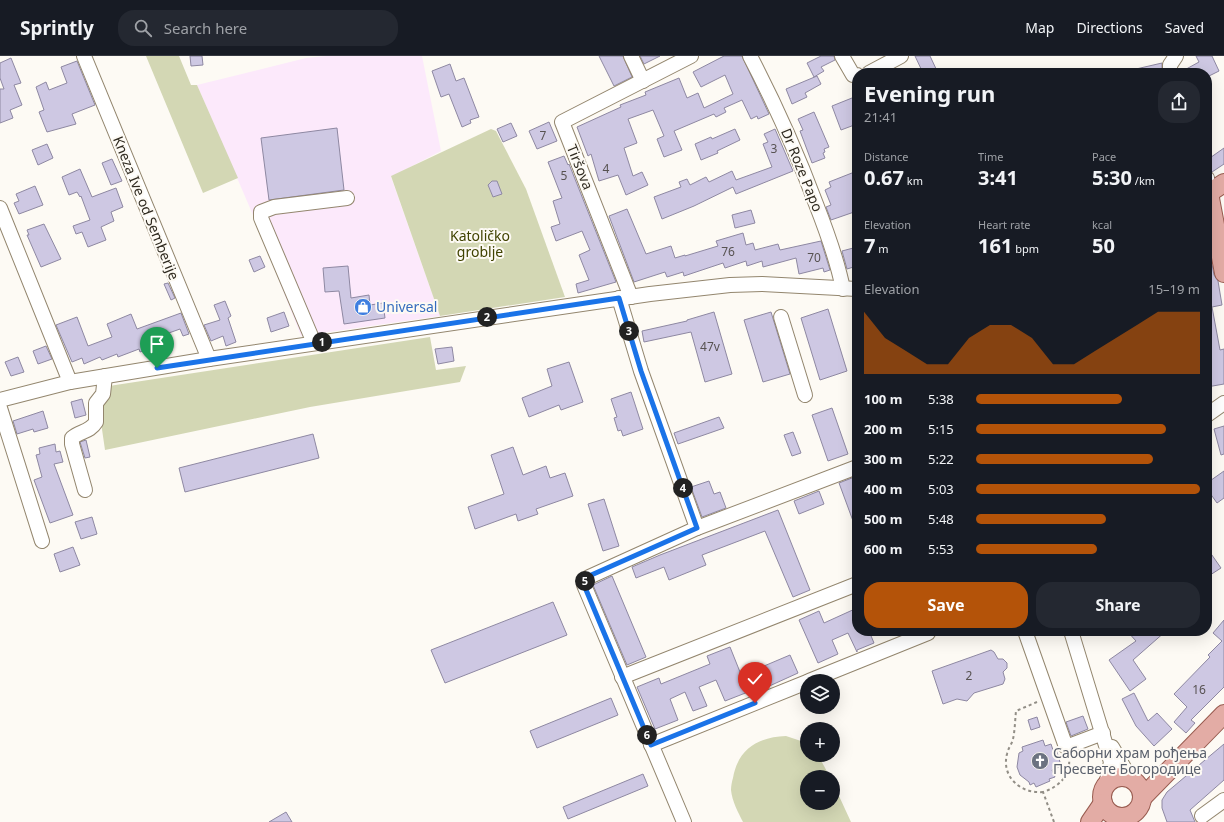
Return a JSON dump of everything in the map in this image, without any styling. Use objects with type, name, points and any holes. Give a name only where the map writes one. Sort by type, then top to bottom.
[{"type":"main road","points":[[1212,187],[1224,183]]},
{"type":"main road","points":[[1212,207],[1224,273]]},
{"type":"main road","points":[[1129,815],[1224,714]]},
{"type":"main road","points":[[1132,780],[1177,763]]},
{"type":"main road","points":[[1090,822],[1103,803],[1103,792],[1106,785],[1113,779],[1121,777],[1132,780],[1141,789],[1129,815]]},
{"type":"main road","points":[[1103,803],[1109,811],[1129,815]]},
{"type":"street","name":"Kneza Ive od Semberije","points":[[84,56],[209,359]]},
{"type":"street","points":[[631,56],[643,81]]},
{"type":"street","name":"Tiršova","points":[[625,298],[562,122],[691,56]]},
{"type":"street","name":"Dr Roze Papo","points":[[750,56],[788,133],[850,289]]},
{"type":"street","points":[[842,56],[852,73]]},
{"type":"street","points":[[878,68],[901,56]]},
{"type":"street","points":[[1170,68],[1170,65],[1176,56]]},
{"type":"street","points":[[314,343],[261,218],[261,212],[274,207],[347,198]]},
{"type":"street","points":[[0,208],[70,382]]},
{"type":"street","points":[[0,400],[70,382],[209,359],[625,298],[730,285],[762,284],[850,289]]},
{"type":"street","points":[[625,298],[641,371],[697,528]]},
{"type":"street","points":[[781,317],[805,395]]},
{"type":"street","points":[[85,490],[72,444],[72,438],[77,434],[87,431],[96,422],[96,403],[103,394],[105,376]]},
{"type":"street","points":[[1212,411],[1224,403]]},
{"type":"street","points":[[0,408],[42,541]]},
{"type":"street","points":[[684,822],[584,585],[585,580],[589,576],[697,528],[852,469]]},
{"type":"street","points":[[622,677],[852,586]]},
{"type":"street","points":[[826,674],[920,636]]},
{"type":"street","points":[[1027,636],[1066,747],[1103,733]]},
{"type":"street","points":[[1073,636],[1111,762],[1106,785]]},
{"type":"street","points":[[651,745],[800,684]]},
{"type":"street","points":[[1103,733],[1132,780]]},
{"type":"street","points":[[1202,816],[1224,800]]},
{"type":"path","points":[[1049,697],[1016,711],[1013,741],[1009,748],[1006,761],[1007,771],[1017,785],[1030,792],[1052,790],[1061,783],[1067,774],[1070,762],[1066,747]]},
{"type":"path","points":[[1043,792],[1054,822]]},
{"type":"shaded area","points":[[326,56],[422,56],[441,151],[391,177],[440,316],[301,336],[250,208],[197,85],[306,58]]},
{"type":"green space","points":[[146,56],[179,56],[191,85],[197,85],[238,178],[203,193]]},
{"type":"green space","name":"Katoličko groblje","points":[[491,129],[496,131],[526,189],[565,297],[440,316],[391,176]]},
{"type":"green space","points":[[430,337],[436,370],[466,366],[460,382],[310,407],[105,450],[96,388]]},
{"type":"green space","points":[[786,736],[800,741],[800,762],[822,762],[826,770],[800,770],[800,810],[840,810],[840,798],[851,822],[743,822],[734,802],[731,790],[739,759],[751,746],[758,742]]},
{"type":"building","points":[[190,56],[202,56],[203,65],[191,66]]},
{"type":"building","points":[[599,56],[623,56],[632,77],[614,86]]},
{"type":"building","points":[[640,56],[660,56],[644,64]]},
{"type":"building","points":[[724,56],[742,56],[769,114],[758,119],[757,116],[751,119],[742,100],[724,108],[726,112],[716,117],[714,114],[674,131],[682,150],[664,157],[657,139],[664,136],[653,110],[628,119],[637,143],[624,148],[633,176],[642,172],[648,185],[626,195],[618,175],[599,181],[591,154],[588,156],[577,127],[621,107],[620,105],[646,95],[645,92],[679,78],[687,98],[698,93],[704,108],[733,94],[725,75],[701,87],[693,72]]},
{"type":"building","points":[[821,56],[834,56],[835,60],[821,67],[824,71],[814,77],[807,63]]},
{"type":"building","points":[[915,56],[930,56],[936,68],[921,68]]},
{"type":"building","points":[[1196,56],[1212,56],[1219,71],[1212,74],[1212,68],[1188,68],[1199,62]]},
{"type":"building","points":[[11,58],[21,83],[14,85],[22,105],[10,110],[13,118],[0,123],[0,89],[4,89],[0,78],[0,63]]},
{"type":"building","points":[[77,61],[95,105],[72,114],[76,124],[47,132],[39,112],[44,110],[36,87],[46,82],[49,90],[67,83],[61,67]]},
{"type":"building","points":[[1162,63],[1162,68],[1140,68]]},
{"type":"building","points":[[450,64],[456,81],[464,78],[479,117],[470,120],[471,123],[462,127],[449,94],[441,97],[432,71]]},
{"type":"building","points":[[817,76],[821,84],[805,93],[807,97],[792,104],[786,89]]},
{"type":"building","points":[[852,98],[852,126],[841,130],[832,106]]},
{"type":"building","points":[[814,112],[829,147],[824,149],[825,152],[823,153],[825,158],[812,163],[800,131],[803,130],[798,119]]},
{"type":"building","points":[[549,122],[557,141],[537,149],[529,131]]},
{"type":"building","points":[[511,123],[517,136],[503,142],[497,129]]},
{"type":"building","points":[[337,128],[344,190],[269,200],[261,138]]},
{"type":"building","points":[[735,129],[740,140],[717,151],[718,153],[701,160],[695,144],[711,137],[712,139]]},
{"type":"building","points":[[775,129],[793,171],[736,194],[733,187],[694,206],[662,219],[654,197],[681,187],[679,182],[687,179],[690,185],[706,177],[709,182],[732,171],[736,180],[772,167],[763,144],[768,142],[764,134]]},
{"type":"building","points":[[47,144],[53,158],[38,165],[32,150]]},
{"type":"building","points":[[1224,148],[1224,164],[1212,172],[1212,156]]},
{"type":"building","points":[[564,156],[568,165],[569,164],[616,282],[578,293],[576,284],[589,280],[579,255],[590,250],[582,231],[556,241],[551,227],[560,224],[553,201],[562,198],[548,162]]},
{"type":"building","points":[[112,159],[122,181],[111,185],[102,163]]},
{"type":"building","points":[[80,169],[92,197],[116,188],[123,207],[111,212],[114,221],[101,227],[106,240],[88,247],[82,232],[76,234],[73,226],[90,220],[81,196],[80,197],[77,192],[69,195],[62,177]]},
{"type":"building","points":[[852,173],[852,213],[831,220],[826,207],[831,205],[825,190],[831,187],[829,182]]},
{"type":"building","points":[[492,181],[497,181],[502,194],[493,197],[488,185]]},
{"type":"building","points":[[35,186],[43,205],[19,214],[14,203],[19,201],[16,194]]},
{"type":"building","points":[[627,209],[646,254],[671,246],[675,258],[685,256],[718,246],[716,241],[743,233],[746,245],[753,243],[755,250],[778,244],[780,250],[821,241],[830,270],[824,272],[823,268],[799,274],[796,258],[763,267],[762,261],[747,266],[746,261],[725,268],[723,263],[684,276],[683,272],[667,277],[665,272],[634,282],[609,216]]},
{"type":"building","points":[[751,210],[755,223],[735,228],[732,215]]},
{"type":"building","points":[[44,224],[61,259],[41,267],[27,235],[29,235],[27,230]]},
{"type":"building","points":[[852,248],[852,268],[847,269],[842,251]]},
{"type":"building","points":[[260,256],[265,267],[254,272],[249,260]]},
{"type":"building","points":[[1212,264],[1214,275],[1218,281],[1222,305],[1212,307]]},
{"type":"building","points":[[348,266],[351,298],[369,295],[370,305],[383,303],[385,318],[344,324],[339,291],[325,292],[323,268]]},
{"type":"building","points":[[168,283],[175,298],[171,300],[164,284]]},
{"type":"building","points":[[225,301],[231,316],[228,318],[236,342],[226,346],[223,336],[211,341],[204,325],[220,320],[214,305]]},
{"type":"building","points":[[1212,307],[1220,350],[1224,349],[1224,384],[1212,386]]},
{"type":"building","points":[[828,309],[847,371],[820,380],[801,318]]},
{"type":"building","points":[[284,312],[289,326],[271,332],[267,318]]},
{"type":"building","points":[[714,312],[732,374],[705,382],[691,332],[644,342],[642,331],[687,321]]},
{"type":"building","points":[[771,312],[790,374],[763,382],[744,320]]},
{"type":"building","points":[[181,313],[189,334],[183,336],[180,329],[152,339],[155,346],[140,352],[139,349],[118,357],[117,354],[102,360],[100,357],[84,364],[82,358],[72,362],[56,325],[77,317],[88,346],[112,337],[107,324],[131,314],[137,329]]},
{"type":"building","points":[[46,346],[52,359],[38,364],[33,351]]},
{"type":"building","points":[[452,347],[454,361],[438,364],[435,349]]},
{"type":"building","points":[[18,357],[24,372],[11,376],[5,362]]},
{"type":"building","points":[[569,362],[583,402],[561,410],[559,405],[529,417],[522,398],[552,386],[547,369]]},
{"type":"building","points":[[631,392],[643,429],[623,436],[621,430],[618,431],[614,418],[617,417],[611,399]]},
{"type":"building","points":[[82,399],[86,415],[75,418],[71,402]]},
{"type":"building","points":[[832,408],[848,454],[828,461],[812,415]]},
{"type":"building","points":[[43,411],[48,428],[34,432],[33,429],[17,434],[13,421]]},
{"type":"building","points":[[719,417],[724,428],[678,444],[674,433]]},
{"type":"building","points":[[1224,426],[1224,454],[1221,455],[1214,429]]},
{"type":"building","points":[[793,432],[801,453],[792,456],[784,435]]},
{"type":"building","points":[[313,434],[319,458],[185,492],[179,468]]},
{"type":"building","points":[[86,440],[90,457],[85,458],[80,442]]},
{"type":"building","points":[[55,444],[56,452],[60,451],[63,462],[54,464],[73,515],[50,523],[34,480],[42,477],[36,455],[40,454],[39,448]]},
{"type":"building","points":[[513,447],[523,475],[546,466],[550,478],[565,473],[573,496],[536,509],[538,514],[518,521],[516,514],[475,529],[468,507],[504,494],[491,455]]},
{"type":"building","points":[[1224,471],[1224,498],[1217,503],[1212,496],[1212,479]]},
{"type":"building","points":[[852,478],[852,518],[839,483]]},
{"type":"building","points":[[709,481],[714,494],[720,492],[726,508],[702,517],[691,487]]},
{"type":"building","points":[[819,491],[824,504],[799,514],[794,501]]},
{"type":"building","points":[[604,499],[619,546],[603,551],[588,504]]},
{"type":"building","points":[[778,510],[810,590],[793,597],[765,531],[702,555],[706,565],[669,580],[664,567],[636,578],[632,567]]},
{"type":"building","points":[[92,517],[97,534],[81,539],[75,522]]},
{"type":"building","points":[[73,547],[80,565],[60,572],[54,554]]},
{"type":"building","points":[[1212,555],[1221,568],[1212,574]]},
{"type":"building","points":[[612,576],[646,657],[627,665],[593,585]]},
{"type":"building","points":[[553,602],[567,635],[445,683],[431,650]]},
{"type":"building","points":[[852,610],[852,636],[871,636],[874,643],[857,650],[857,652],[848,633],[832,640],[838,654],[818,663],[799,620],[819,611],[824,623]]},
{"type":"building","points":[[1224,620],[1224,687],[1191,720],[1195,723],[1186,733],[1174,722],[1187,707],[1174,694],[1210,657],[1208,655],[1222,641],[1213,633]]},
{"type":"building","points":[[1132,636],[1160,636],[1133,660],[1146,679],[1130,691],[1109,660],[1136,641]]},
{"type":"building","points":[[730,647],[748,692],[725,701],[716,680],[699,687],[707,706],[693,711],[685,692],[670,699],[678,720],[655,729],[637,687],[659,678],[661,684],[710,664],[707,656]]},
{"type":"building","points":[[991,650],[998,659],[1003,659],[1007,663],[1007,668],[1003,672],[1005,679],[1003,684],[974,693],[967,701],[957,699],[943,704],[932,671]]},
{"type":"building","points":[[790,655],[798,673],[765,688],[757,669]]},
{"type":"building","points":[[1134,693],[1148,721],[1157,713],[1172,729],[1154,746],[1136,726],[1122,699]]},
{"type":"building","points":[[611,698],[618,715],[537,748],[530,731]]},
{"type":"building","points":[[1083,716],[1088,729],[1071,736],[1066,722]]},
{"type":"building","points":[[1037,717],[1040,727],[1031,730],[1028,720]]},
{"type":"building","points":[[1043,740],[1045,746],[1051,744],[1053,750],[1056,749],[1060,762],[1057,763],[1059,767],[1052,770],[1055,777],[1049,779],[1050,781],[1036,787],[1034,783],[1030,785],[1029,782],[1020,775],[1017,767],[1019,753],[1023,751],[1022,747]]},
{"type":"building","points":[[1224,744],[1224,780],[1190,810],[1195,822],[1167,822],[1162,808],[1162,800],[1167,792]]},
{"type":"building","points":[[643,774],[648,786],[568,819],[563,807]]},
{"type":"building","points":[[286,812],[292,822],[269,822]]},
{"type":"place","name":"Universal","points":[[363,307]]},
{"type":"place","name":"Саборни храм рођења Пресвете Богородице","points":[[1040,761]]},
{"type":"route","points":[[157,368],[410,328],[619,298],[641,371],[697,528],[589,576],[585,580],[584,585],[651,745],[755,703]]}]
